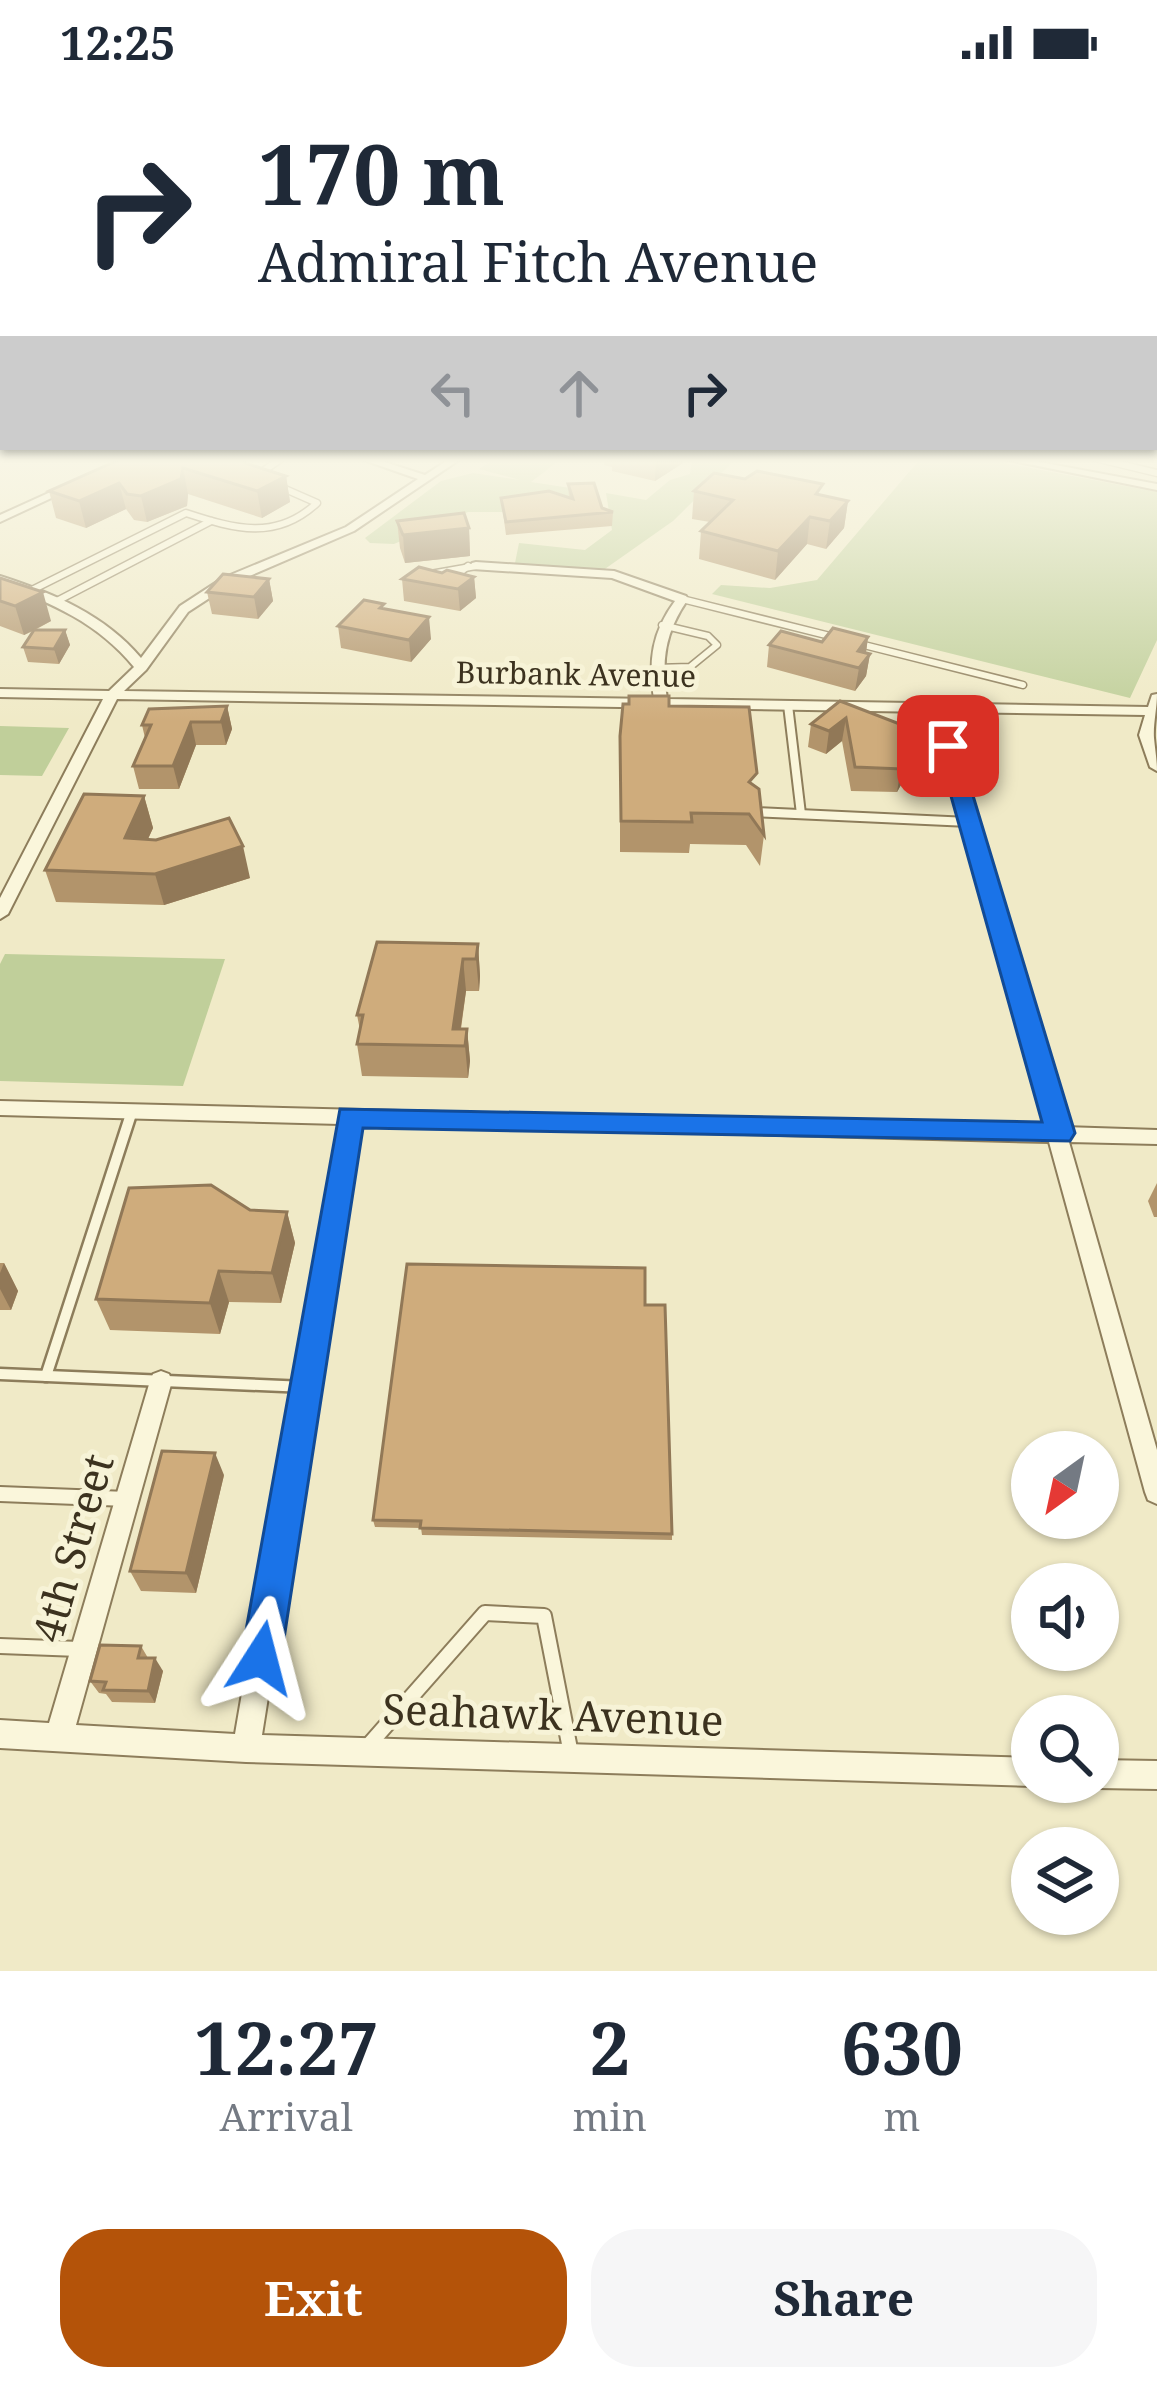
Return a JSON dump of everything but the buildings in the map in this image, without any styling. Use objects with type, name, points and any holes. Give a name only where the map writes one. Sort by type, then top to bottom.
[{"type":"street","points":[[0,914],[112,695],[141,668],[184,610],[227,581],[310,546]]},
{"type":"street","points":[[472,566],[614,575],[682,599],[662,625],[655,668],[662,703]]},
{"type":"street","points":[[0,580],[56,601],[105,628],[141,668]]},
{"type":"street","name":"Burbank Avenue","points":[[0,693],[937,708],[1154,704]]},
{"type":"street","points":[[1154,704],[1146,734],[1157,767]]},
{"type":"street","points":[[937,708],[1060,1133],[1157,1492]]},
{"type":"street","points":[[0,1108],[1157,1137]]},
{"type":"street","points":[[246,1748],[351,1117]]},
{"type":"street","name":"4th Street","points":[[59,1736],[161,1381]]},
{"type":"street","name":"Seahawk Avenue","points":[[0,1734],[246,1748],[1011,1771]]},
{"type":"street","points":[[1119,1774],[1157,1775]]},
{"type":"lane","points":[[30,591],[120,546]]},
{"type":"lane","points":[[56,601],[162,546]]},
{"type":"lane","points":[[472,566],[444,582],[425,576],[428,571],[472,566]]},
{"type":"lane","points":[[682,599],[1023,685]]},
{"type":"lane","points":[[655,668],[690,667],[717,646],[708,636],[662,625]]},
{"type":"lane","points":[[788,705],[802,814]]},
{"type":"lane","points":[[754,812],[969,822]]},
{"type":"lane","points":[[46,1376],[132,1111]]},
{"type":"lane","points":[[0,1373],[306,1387]]},
{"type":"lane","points":[[0,1494],[127,1498]]},
{"type":"lane","points":[[364,1751],[485,1613],[544,1616],[572,1758]]},
{"type":"lane","points":[[0,1646],[84,1649]]},
{"type":"green space","points":[[518,546],[585,550],[637,546],[602,571],[515,563]]},
{"type":"green space","points":[[846,546],[1157,546],[1157,640],[1130,698],[712,594],[721,585],[770,588],[817,580]]},
{"type":"green space","points":[[0,726],[69,728],[42,776],[0,775]]},
{"type":"green space","points":[[5,954],[225,959],[183,1086],[0,1081],[0,964]]},
{"type":"route","points":[[261,1658],[351,1117],[1060,1133],[948,746]]}]
